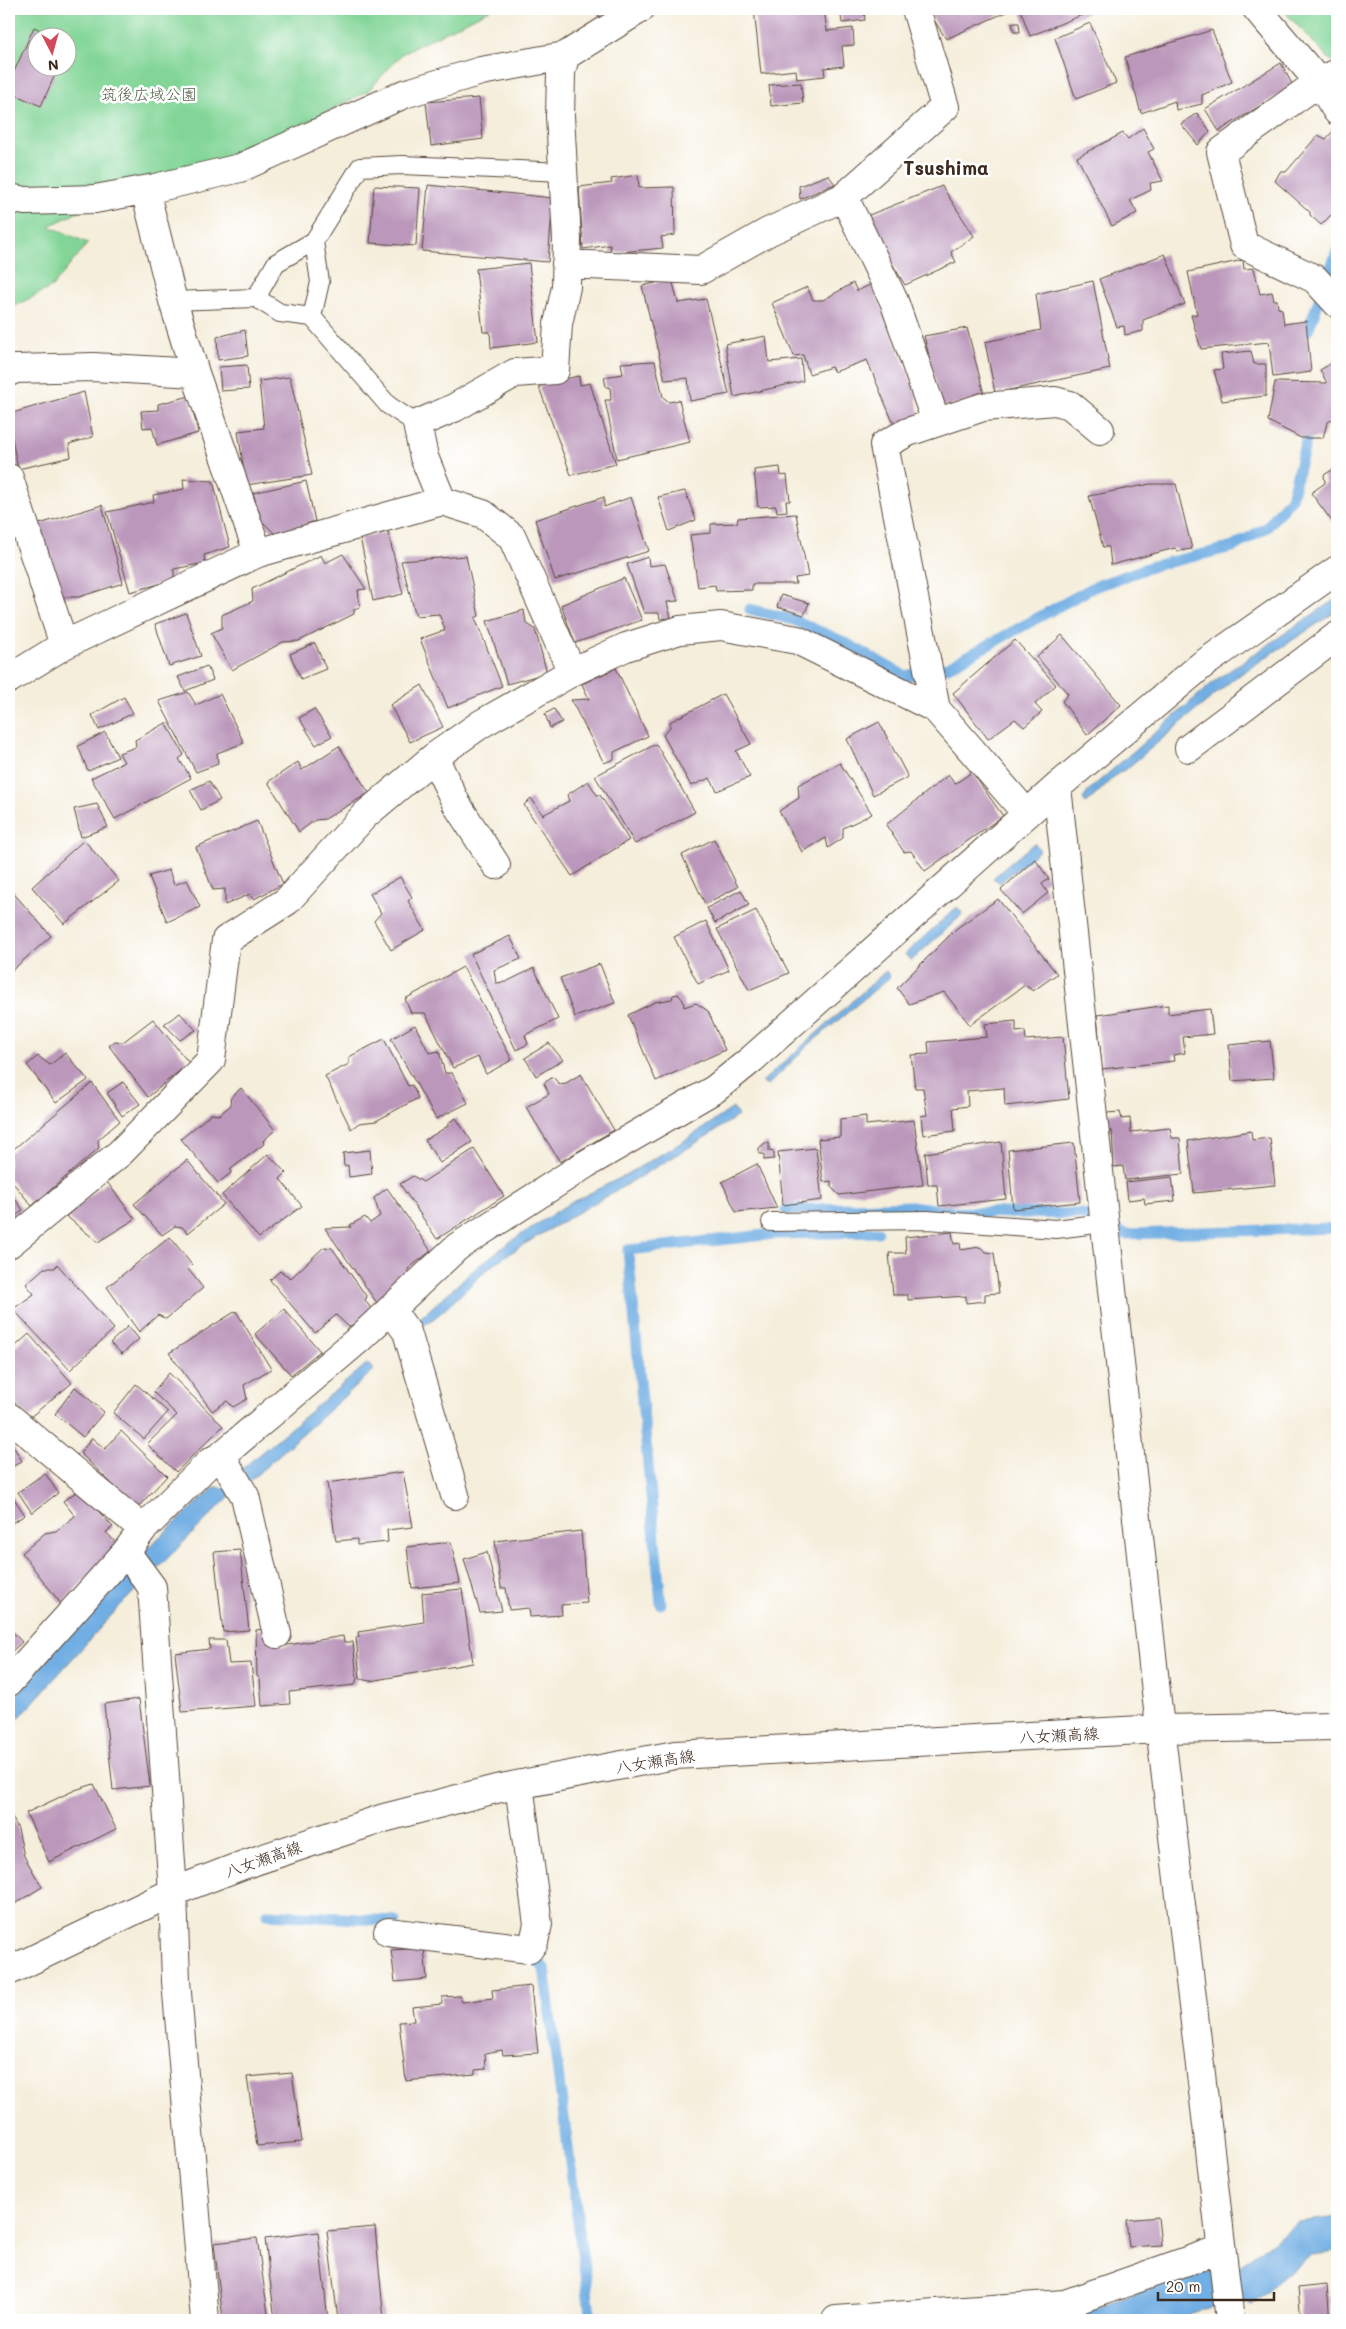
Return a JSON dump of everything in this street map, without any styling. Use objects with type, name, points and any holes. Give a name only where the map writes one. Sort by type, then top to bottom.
[{"type":"street","points":[[9,198],[25,201],[95,199],[145,190],[240,168],[404,94],[481,71],[565,56],[640,9]]},
{"type":"street","points":[[566,264],[701,270],[768,232],[844,197],[945,107],[916,9]]},
{"type":"street","points":[[1257,9],[1328,77],[1337,110]]},
{"type":"street","points":[[442,501],[424,457],[418,424],[454,408],[514,373],[555,370],[558,324],[566,286],[560,107],[561,73],[565,56]]},
{"type":"street","points":[[1328,77],[1221,152],[1244,245],[1315,280],[1337,303]]},
{"type":"street","points":[[145,190],[173,301],[195,373],[258,553]]},
{"type":"street","points":[[844,197],[894,301],[936,422]]},
{"type":"street","points":[[9,372],[15,369],[93,367],[195,373]]},
{"type":"street","points":[[936,709],[884,445],[908,432],[983,407],[1055,401],[1070,405],[1100,430]]},
{"type":"street","points":[[9,478],[64,645]]},
{"type":"street","points":[[9,679],[64,645],[258,553],[442,501],[483,514],[512,537],[572,672]]},
{"type":"street","points":[[9,1682],[126,1552],[143,1529],[210,1462],[221,1456],[359,1339],[457,1247],[586,1164],[715,1089],[752,1059],[1057,787],[1202,665],[1337,570]]},
{"type":"street","points":[[9,1244],[120,1152],[211,1060],[226,940],[287,901],[365,815],[434,757],[481,724],[572,672],[626,647],[680,630],[721,626],[798,640],[936,709],[1027,814]]},
{"type":"street","points":[[1189,748],[1337,636]]},
{"type":"street","points":[[434,757],[458,805],[496,865]]},
{"type":"street","points":[[1057,787],[1161,1729],[1230,2320]]},
{"type":"street","points":[[390,1310],[406,1332],[456,1494]]},
{"type":"street","points":[[9,1417],[143,1529]]},
{"type":"street","points":[[221,1456],[245,1496],[277,1634]]},
{"type":"street","points":[[126,1552],[152,1587],[173,1892],[176,1983],[205,2320]]},
{"type":"street","name":"八女瀬高線","points":[[9,1972],[173,1892],[243,1865],[384,1818],[519,1785],[675,1755],[1161,1729],[1337,1726]]},
{"type":"street","points":[[388,1932],[529,1949],[534,1942],[538,1924],[519,1785]]},
{"type":"street","points":[[836,2320],[1065,2304],[1221,2249]]},
{"type":"lane","points":[[256,298],[276,263],[314,241],[360,167],[402,165],[563,172]]},
{"type":"lane","points":[[312,317],[320,282],[314,241]]},
{"type":"lane","points":[[173,301],[256,298],[280,313],[312,317],[388,405],[418,424]]},
{"type":"lane","points":[[771,1222],[927,1220],[1056,1229],[1104,1223]]},
{"type":"green space","name":"筑後広域公園","points":[[9,9],[491,9],[403,53],[368,91],[249,152],[88,196],[9,187]]},
{"type":"green space","points":[[1282,9],[1337,9],[1337,58],[1331,61]]},
{"type":"green space","points":[[87,208],[49,226],[88,243],[52,287],[11,308],[9,316],[9,210]]},
{"type":"water","points":[[1337,598],[1337,611],[1236,677],[1125,770],[1116,775],[1086,803],[1083,799],[1090,789],[1217,679]]},
{"type":"water","points":[[1034,843],[1040,850],[1000,883],[993,878]]},
{"type":"water","points":[[957,907],[963,914],[911,961],[905,954]]},
{"type":"water","points":[[886,971],[890,977],[811,1043],[767,1086],[762,1082]]},
{"type":"water","points":[[733,1108],[738,1116],[495,1263],[443,1311],[420,1328],[420,1318],[477,1267],[511,1241],[568,1204],[624,1176],[684,1141]]},
{"type":"water","points":[[368,1363],[374,1370],[252,1479],[230,1496],[119,1607],[9,1729],[9,1704],[57,1648],[123,1581],[144,1551],[215,1487],[224,1488],[244,1467]]},
{"type":"water","points":[[1337,2217],[1337,2251],[1311,2254],[1252,2305],[1247,2302],[1198,2311],[1171,2320],[1057,2320],[1185,2277],[1239,2266],[1299,2222]]},
{"type":"building","points":[[595,9],[613,9],[600,17]]},
{"type":"building","points":[[754,9],[824,9],[827,31],[853,28],[854,45],[842,46],[844,66],[824,68],[825,76],[797,79],[796,70],[761,74]]},
{"type":"building","points":[[840,9],[864,9],[865,20],[842,23]]},
{"type":"building","points":[[927,9],[1013,9],[946,39]]},
{"type":"building","points":[[1020,9],[1097,9],[1030,36]]},
{"type":"building","points":[[1012,23],[1019,23],[1020,32],[1014,32]]},
{"type":"building","points":[[1090,23],[1116,83],[1076,99],[1055,38]]},
{"type":"building","points":[[1212,30],[1232,82],[1202,95],[1202,104],[1176,110],[1175,101],[1141,113],[1125,57]]},
{"type":"building","points":[[28,40],[28,78],[54,78],[41,106],[9,92],[9,83]]},
{"type":"building","points":[[1281,63],[1293,86],[1219,131],[1205,109]]},
{"type":"building","points":[[801,83],[803,103],[771,106],[769,85]]},
{"type":"building","points":[[479,98],[483,139],[431,146],[426,102]]},
{"type":"building","points":[[1197,113],[1210,131],[1198,145],[1181,124]]},
{"type":"building","points":[[1143,128],[1154,149],[1148,152],[1163,181],[1150,183],[1151,190],[1130,200],[1137,213],[1112,226],[1077,157],[1123,133],[1128,139]]},
{"type":"building","points":[[1334,130],[1337,133],[1337,213],[1332,214],[1321,225],[1310,215],[1310,212],[1275,181],[1280,172],[1286,172],[1318,135],[1326,139]]},
{"type":"building","points":[[638,175],[639,188],[674,187],[675,235],[661,237],[663,248],[611,253],[610,245],[583,249],[579,187],[612,183],[611,179]]},
{"type":"building","points":[[828,175],[835,184],[800,199],[799,186]]},
{"type":"building","points":[[428,185],[553,198],[548,262],[422,251]]},
{"type":"building","points":[[374,186],[420,188],[416,246],[370,243]]},
{"type":"building","points":[[942,186],[974,236],[951,252],[956,262],[905,285],[864,217]]},
{"type":"building","points":[[1165,254],[1185,304],[1143,320],[1143,331],[1125,335],[1124,326],[1117,327],[1099,279]]},
{"type":"building","points":[[1243,260],[1244,269],[1254,268],[1260,294],[1272,292],[1274,300],[1277,300],[1278,308],[1282,309],[1284,324],[1306,321],[1311,372],[1273,377],[1269,342],[1201,349],[1191,315],[1197,314],[1188,272]]},
{"type":"building","points":[[529,263],[538,342],[491,348],[490,332],[483,332],[476,269]]},
{"type":"building","points":[[672,279],[678,303],[706,299],[729,394],[690,401],[688,378],[665,380],[642,286]]},
{"type":"building","points":[[1093,281],[1110,369],[995,393],[985,342],[1041,330],[1036,294]]},
{"type":"building","points":[[853,283],[857,291],[872,284],[916,392],[919,416],[895,427],[867,360],[834,372],[831,367],[809,374],[803,355],[794,356],[772,303],[807,287],[813,300],[823,300]]},
{"type":"building","points":[[967,328],[985,398],[942,407],[924,336]]},
{"type":"building","points":[[245,330],[248,356],[218,360],[217,337]]},
{"type":"building","points":[[766,336],[769,362],[801,359],[803,381],[734,397],[725,344]]},
{"type":"building","points":[[1251,351],[1254,364],[1266,364],[1266,396],[1222,401],[1214,370],[1223,369],[1221,354]]},
{"type":"building","points":[[1337,360],[1337,416],[1327,423],[1323,438],[1301,438],[1268,421],[1275,382],[1327,383],[1320,370]]},
{"type":"building","points":[[655,361],[663,397],[669,402],[679,400],[690,442],[617,459],[605,400],[611,400],[610,387],[606,387],[604,377],[623,374],[621,363]]},
{"type":"building","points":[[247,365],[249,389],[221,391],[219,367]]},
{"type":"building","points":[[579,376],[580,385],[590,383],[616,464],[571,475],[539,387],[546,383]]},
{"type":"building","points":[[290,377],[312,475],[246,485],[238,431],[264,428],[259,381]]},
{"type":"building","points":[[84,392],[93,437],[69,444],[71,457],[18,469],[9,424],[9,414]]},
{"type":"building","points":[[190,396],[198,433],[157,445],[152,427],[143,428],[141,411],[158,410],[158,404]]},
{"type":"building","points":[[780,467],[781,476],[787,475],[790,501],[786,501],[787,511],[777,512],[776,506],[758,507],[754,470]]},
{"type":"building","points":[[1337,467],[1337,528],[1311,493],[1325,483],[1324,475]]},
{"type":"building","points":[[183,479],[213,481],[230,547],[204,555],[205,563],[174,569],[174,580],[130,592],[107,512],[154,502],[153,495],[184,489]]},
{"type":"building","points":[[306,481],[315,521],[276,535],[262,521],[253,493]]},
{"type":"building","points":[[1150,484],[1176,484],[1192,549],[1178,551],[1175,548],[1111,565],[1109,547],[1103,547],[1089,496]]},
{"type":"building","points":[[685,491],[696,520],[669,531],[658,497]]},
{"type":"building","points":[[604,497],[604,507],[631,497],[649,551],[555,580],[535,520]]},
{"type":"building","points":[[102,505],[123,583],[79,597],[59,597],[36,525]]},
{"type":"building","points":[[796,514],[808,576],[795,578],[796,584],[752,584],[752,590],[716,591],[715,585],[698,587],[690,535],[711,533],[711,524],[737,523],[738,518]]},
{"type":"building","points":[[388,532],[403,594],[373,601],[360,537]]},
{"type":"building","points":[[343,554],[366,589],[358,590],[360,607],[354,609],[354,614],[299,641],[283,642],[232,670],[211,633],[222,628],[222,615],[253,601],[252,589],[321,555],[325,563]]},
{"type":"building","points":[[466,556],[479,616],[475,618],[502,686],[448,708],[420,639],[445,630],[439,614],[416,616],[401,561]]},
{"type":"building","points":[[648,557],[649,566],[665,564],[678,601],[667,602],[671,618],[660,619],[659,613],[644,613],[627,564]]},
{"type":"building","points":[[624,578],[642,620],[575,643],[561,605]]},
{"type":"building","points":[[781,595],[809,603],[804,615],[777,607]]},
{"type":"building","points":[[524,610],[526,623],[535,629],[547,673],[507,684],[487,621]]},
{"type":"building","points":[[186,613],[201,656],[169,666],[155,624]]},
{"type":"building","points":[[1062,635],[1121,705],[1087,735],[1062,701],[1068,694],[1037,657]]},
{"type":"building","points":[[1015,640],[1056,685],[1035,704],[1042,712],[1024,727],[1015,719],[988,739],[953,693]]},
{"type":"building","points":[[315,643],[326,669],[301,679],[290,654]]},
{"type":"building","points":[[207,666],[213,680],[185,691],[178,677]]},
{"type":"building","points":[[616,668],[648,736],[614,752],[614,759],[604,763],[571,700],[589,699],[582,684]]},
{"type":"building","points":[[422,685],[443,727],[410,742],[390,705]]},
{"type":"building","points":[[188,692],[196,705],[220,694],[244,743],[217,753],[218,764],[196,772],[159,701]]},
{"type":"building","points":[[723,694],[751,744],[736,751],[750,777],[717,791],[710,778],[691,786],[663,735],[670,727],[670,722]]},
{"type":"building","points":[[124,697],[133,713],[99,730],[92,715]]},
{"type":"building","points":[[314,709],[332,736],[316,745],[299,718]]},
{"type":"building","points":[[554,709],[562,722],[550,728],[545,714]]},
{"type":"building","points":[[879,722],[908,777],[873,795],[847,739]]},
{"type":"building","points":[[166,723],[184,755],[179,759],[191,778],[115,819],[91,778],[124,762],[119,753],[136,747],[135,740]]},
{"type":"building","points":[[105,732],[118,757],[88,771],[78,746]]},
{"type":"building","points":[[656,744],[695,812],[635,844],[595,776]]},
{"type":"building","points":[[339,746],[369,793],[325,819],[315,820],[299,832],[268,782],[298,762],[302,770]]},
{"type":"building","points":[[840,763],[872,814],[843,828],[843,838],[828,848],[826,838],[802,852],[779,811],[799,798],[798,785]]},
{"type":"building","points":[[972,772],[1003,816],[925,871],[911,851],[904,852],[886,825],[948,775],[955,784]]},
{"type":"building","points":[[209,781],[220,800],[201,810],[190,790]]},
{"type":"building","points":[[588,781],[597,795],[600,795],[629,840],[572,876],[524,805],[531,798],[543,815],[569,801],[567,795]]},
{"type":"building","points":[[97,804],[108,827],[81,837],[74,809]]},
{"type":"building","points":[[257,821],[283,884],[254,899],[250,894],[225,905],[225,889],[213,890],[196,847]]},
{"type":"building","points":[[714,839],[738,887],[705,904],[682,855]]},
{"type":"building","points":[[84,840],[119,881],[64,924],[32,887]]},
{"type":"building","points":[[1035,859],[1049,879],[1042,884],[1048,893],[1022,914],[1001,890]]},
{"type":"building","points":[[169,870],[174,885],[187,880],[200,907],[167,922],[149,876]]},
{"type":"building","points":[[400,877],[412,897],[408,901],[425,930],[391,950],[374,921],[381,913],[370,894]]},
{"type":"building","points":[[9,888],[51,936],[9,973]]},
{"type":"building","points":[[741,890],[749,905],[715,923],[707,908]]},
{"type":"building","points":[[998,899],[1057,974],[1033,991],[1025,985],[970,1025],[944,992],[909,1004],[897,988],[957,928]]},
{"type":"building","points":[[756,910],[789,973],[749,990],[717,929]]},
{"type":"building","points":[[706,921],[729,970],[698,984],[674,937]]},
{"type":"building","points":[[510,936],[521,959],[494,970],[496,983],[506,982],[534,968],[558,1019],[525,1035],[528,1044],[516,1050],[471,954]]},
{"type":"building","points":[[600,964],[615,1003],[575,1017],[560,978]]},
{"type":"building","points":[[463,967],[512,1060],[486,1074],[478,1057],[453,1068],[425,1013],[411,1013],[405,999]]},
{"type":"building","points":[[678,994],[683,1000],[684,1007],[696,1003],[708,1011],[725,1050],[656,1081],[628,1015],[655,1002],[672,999],[673,995]]},
{"type":"building","points":[[1168,1005],[1168,1014],[1210,1009],[1213,1034],[1183,1037],[1185,1053],[1173,1055],[1174,1061],[1102,1069],[1097,1015]]},
{"type":"building","points":[[180,1013],[196,1030],[180,1040],[164,1024]]},
{"type":"building","points":[[153,1019],[189,1063],[148,1097],[109,1046],[115,1041],[123,1042]]},
{"type":"building","points":[[1016,1021],[1016,1032],[1025,1031],[1026,1040],[1063,1037],[1069,1099],[1005,1106],[1004,1088],[967,1091],[968,1106],[953,1108],[955,1131],[923,1135],[921,1116],[927,1115],[923,1088],[915,1088],[911,1055],[929,1054],[928,1042],[987,1037],[985,1024]]},
{"type":"building","points":[[415,1025],[429,1053],[439,1051],[445,1073],[452,1073],[468,1103],[436,1119],[391,1039]]},
{"type":"building","points":[[384,1039],[408,1086],[412,1085],[418,1098],[376,1121],[359,1123],[351,1129],[325,1076],[349,1064],[349,1057]]},
{"type":"building","points":[[1270,1041],[1274,1078],[1232,1081],[1229,1045]]},
{"type":"building","points":[[549,1043],[563,1060],[536,1076],[525,1058]]},
{"type":"building","points":[[65,1053],[88,1080],[56,1103],[27,1065],[38,1056],[50,1065]]},
{"type":"building","points":[[581,1074],[614,1130],[560,1162],[526,1107],[549,1094],[544,1083],[553,1077],[559,1084],[566,1083]]},
{"type":"building","points":[[123,1082],[140,1104],[122,1116],[107,1093]]},
{"type":"building","points":[[92,1083],[120,1121],[98,1140],[99,1148],[32,1206],[9,1178],[9,1153]]},
{"type":"building","points":[[241,1088],[275,1130],[263,1141],[264,1144],[231,1169],[231,1173],[218,1183],[181,1139],[211,1114],[219,1115],[231,1105],[230,1099]]},
{"type":"building","points":[[1120,1112],[1122,1119],[1130,1118],[1131,1132],[1170,1128],[1172,1138],[1180,1138],[1183,1174],[1125,1180],[1123,1166],[1114,1167],[1112,1131],[1108,1131],[1106,1113]]},
{"type":"building","points":[[866,1116],[866,1125],[914,1120],[923,1185],[839,1195],[831,1187],[831,1181],[823,1182],[818,1139],[840,1137],[840,1119]]},
{"type":"building","points":[[456,1118],[472,1142],[440,1163],[425,1140],[448,1126],[448,1123]]},
{"type":"building","points":[[1251,1131],[1252,1140],[1270,1138],[1275,1185],[1194,1193],[1188,1141]]},
{"type":"building","points":[[1001,1142],[1006,1199],[939,1206],[937,1185],[928,1185],[925,1153]]},
{"type":"building","points":[[765,1143],[769,1143],[769,1151],[774,1152],[774,1159],[764,1160],[764,1154],[759,1154],[759,1148]]},
{"type":"building","points":[[1074,1143],[1080,1202],[1013,1209],[1008,1150]]},
{"type":"building","points":[[816,1148],[822,1200],[783,1205],[778,1152]]},
{"type":"building","points":[[474,1149],[504,1196],[437,1239],[400,1184],[413,1176],[423,1182]]},
{"type":"building","points":[[370,1150],[372,1174],[349,1177],[348,1165],[344,1166],[343,1153]]},
{"type":"building","points":[[268,1154],[286,1173],[280,1179],[302,1206],[259,1238],[222,1195]]},
{"type":"building","points":[[187,1160],[224,1204],[188,1233],[182,1227],[175,1226],[162,1235],[134,1204]]},
{"type":"building","points":[[757,1164],[777,1208],[736,1212],[722,1182]]},
{"type":"building","points":[[1172,1177],[1175,1201],[1145,1204],[1144,1198],[1128,1200],[1126,1182]]},
{"type":"building","points":[[107,1182],[135,1219],[98,1242],[66,1216]]},
{"type":"building","points":[[387,1188],[431,1251],[408,1269],[408,1275],[377,1303],[325,1228],[351,1227],[350,1225],[365,1217],[370,1223],[380,1216],[374,1198]]},
{"type":"building","points":[[9,1191],[23,1210],[9,1222]]},
{"type":"building","points":[[952,1232],[954,1244],[960,1243],[961,1250],[980,1247],[986,1252],[994,1253],[999,1293],[985,1294],[985,1301],[966,1303],[966,1296],[908,1300],[908,1295],[893,1295],[889,1253],[906,1253],[905,1237]]},
{"type":"building","points":[[170,1237],[192,1265],[188,1269],[203,1288],[166,1319],[158,1315],[139,1332],[107,1287]]},
{"type":"building","points":[[324,1247],[332,1248],[367,1297],[365,1300],[372,1310],[349,1327],[336,1315],[315,1333],[270,1280],[280,1271],[291,1278]]},
{"type":"building","points":[[57,1264],[114,1329],[70,1370],[13,1309],[34,1294],[26,1284],[44,1268],[55,1268]]},
{"type":"building","points":[[284,1309],[320,1351],[291,1375],[255,1334]]},
{"type":"building","points":[[236,1311],[271,1369],[244,1385],[247,1399],[233,1407],[227,1401],[212,1411],[169,1353]]},
{"type":"building","points":[[128,1326],[139,1339],[122,1354],[110,1343]]},
{"type":"building","points":[[29,1334],[72,1383],[29,1418],[9,1396],[9,1352]]},
{"type":"building","points":[[169,1373],[223,1426],[176,1472],[147,1444],[177,1415],[153,1392]]},
{"type":"building","points":[[136,1384],[168,1412],[144,1439],[113,1413]]},
{"type":"building","points":[[75,1387],[104,1412],[83,1437],[55,1414]]},
{"type":"building","points":[[121,1431],[167,1476],[137,1508],[80,1453],[92,1438],[105,1449]]},
{"type":"building","points":[[9,1439],[22,1461],[9,1469]]},
{"type":"building","points":[[403,1472],[413,1527],[387,1530],[388,1542],[357,1545],[357,1539],[336,1541],[327,1483]]},
{"type":"building","points":[[45,1473],[58,1493],[32,1513],[18,1492]]},
{"type":"building","points":[[79,1490],[113,1527],[106,1532],[118,1545],[61,1604],[22,1553],[45,1533],[56,1531],[75,1516],[63,1501]]},
{"type":"building","points":[[9,1491],[25,1515],[9,1525]]},
{"type":"building","points":[[581,1531],[587,1603],[561,1605],[562,1615],[530,1617],[529,1608],[509,1610],[506,1588],[501,1588],[495,1541]]},
{"type":"building","points":[[451,1542],[460,1583],[412,1588],[407,1547]]},
{"type":"building","points":[[240,1550],[249,1630],[223,1632],[214,1552]]},
{"type":"building","points":[[487,1552],[502,1611],[480,1613],[464,1559]]},
{"type":"building","points":[[462,1589],[473,1663],[370,1681],[360,1679],[356,1637],[359,1637],[358,1632],[424,1622],[422,1593]]},
{"type":"building","points":[[265,1629],[282,1646],[343,1636],[344,1642],[353,1642],[357,1678],[355,1685],[289,1692],[290,1704],[262,1706],[260,1679],[257,1676],[256,1630]]},
{"type":"building","points":[[9,1630],[22,1642],[9,1654]]},
{"type":"building","points":[[209,1640],[226,1640],[229,1664],[251,1663],[256,1706],[182,1712],[175,1653],[210,1649]]},
{"type":"building","points":[[139,1699],[150,1786],[113,1790],[104,1704]]},
{"type":"building","points":[[94,1784],[116,1829],[49,1862],[26,1813],[75,1790]]},
{"type":"building","points":[[9,1811],[18,1829],[24,1856],[42,1887],[11,1906],[9,1904]]},
{"type":"building","points":[[424,1948],[427,1979],[395,1982],[391,1950]]},
{"type":"building","points":[[531,1986],[538,2053],[503,2055],[502,2050],[485,2053],[486,2069],[475,2070],[475,2074],[406,2081],[399,2022],[414,2021],[412,2007],[442,2004],[442,1997],[460,1996],[462,2002],[493,1998],[492,1990]]},
{"type":"building","points":[[292,2073],[302,2142],[257,2146],[247,2077]]},
{"type":"building","points":[[1158,2217],[1161,2245],[1129,2247],[1126,2220]]},
{"type":"building","points":[[375,2227],[384,2320],[338,2320],[327,2231]]},
{"type":"building","points":[[318,2232],[328,2320],[275,2320],[265,2239]]},
{"type":"building","points":[[257,2238],[269,2320],[223,2320],[214,2243]]},
{"type":"building","points":[[1327,2285],[1330,2320],[1301,2320],[1298,2288]]},
{"type":"waterway","points":[[1308,330],[1337,251]]},
{"type":"waterway","points":[[750,609],[794,620],[844,642],[905,676],[948,667],[1094,587],[1153,566],[1233,547],[1267,527],[1291,498],[1306,441]]},
{"type":"waterway","points":[[786,1210],[911,1206],[957,1212],[1082,1214],[1126,1234],[1337,1228]]},
{"type":"waterway","points":[[661,1604],[628,1250],[774,1234],[878,1232]]},
{"type":"waterway","points":[[267,1914],[395,1921]]},
{"type":"waterway","points":[[525,1949],[544,1968],[591,2320]]},
{"type":"district","name":"Tsushima","points":[[946,168]]}]
